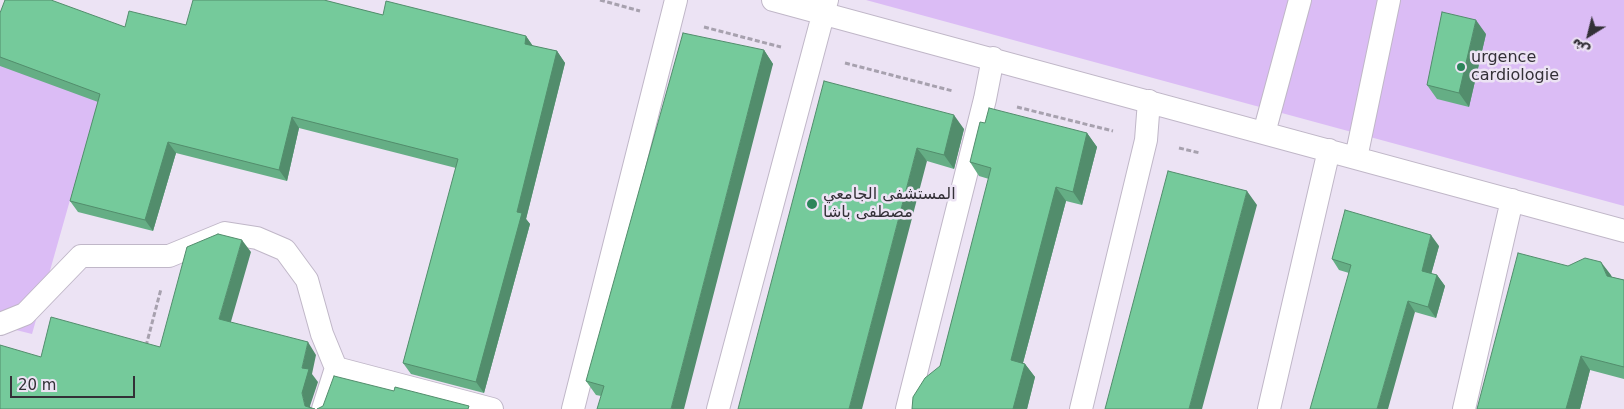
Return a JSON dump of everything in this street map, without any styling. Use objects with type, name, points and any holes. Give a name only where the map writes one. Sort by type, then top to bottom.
[{"type":"lane","points":[[573,409],[676,0]]},
{"type":"lane","points":[[773,0],[826,6],[993,58],[1624,231]]},
{"type":"lane","points":[[1264,133],[1300,0]]},
{"type":"lane","points":[[1356,158],[1389,0]]},
{"type":"lane","points":[[718,409],[826,6]]},
{"type":"lane","points":[[907,409],[983,109],[993,58]]},
{"type":"lane","points":[[1081,409],[1146,140],[1150,101]]},
{"type":"lane","points":[[1269,409],[1328,150]]},
{"type":"lane","points":[[1464,409],[1512,200]]},
{"type":"lane","points":[[0,324],[25,314],[80,256],[169,256],[224,233],[257,238],[285,250],[307,280],[322,334],[336,368],[324,409]]},
{"type":"lane","points":[[336,368],[492,409]]},
{"type":"path","points":[[144,352],[169,256]]},
{"type":"shaded area","points":[[866,0],[1624,0],[1624,206]]},
{"type":"shaded area","points":[[0,27],[112,52],[32,334],[0,326]]},
{"type":"building","points":[[5,0],[51,0],[125,27],[129,11],[186,25],[193,0],[324,0],[383,15],[386,1],[526,36],[525,44],[557,51],[517,212],[522,213],[476,382],[403,363],[458,159],[292,117],[279,170],[168,142],[145,220],[70,201],[100,94],[0,57],[0,13]]},
{"type":"building","points":[[1442,12],[1476,20],[1459,93],[1427,85]]},
{"type":"building","points":[[683,33],[764,50],[671,409],[597,409],[604,386],[586,381]]},
{"type":"building","points":[[824,81],[954,115],[944,155],[917,148],[849,409],[738,409]]},
{"type":"building","points":[[989,108],[1087,133],[1073,192],[1056,187],[1011,360],[1025,364],[1013,409],[912,409],[913,397],[925,378],[940,366],[991,168],[970,162],[980,122],[985,123]]},
{"type":"building","points":[[1168,171],[1247,191],[1189,409],[1105,409]]},
{"type":"building","points":[[1345,210],[1431,235],[1422,271],[1437,275],[1428,307],[1408,301],[1377,409],[1310,409],[1351,265],[1332,259]]},
{"type":"building","points":[[218,234],[242,240],[219,319],[308,342],[302,368],[309,369],[302,393],[305,406],[315,409],[0,409],[0,345],[41,357],[51,317],[160,347],[187,247]]},
{"type":"building","points":[[1518,253],[1568,266],[1585,258],[1601,262],[1607,276],[1624,280],[1624,367],[1581,356],[1566,409],[1477,409]]},
{"type":"building","points":[[334,376],[394,391],[395,387],[469,406],[468,409],[317,409],[323,406]]},
{"type":"place","name":"urgence cardiologie","points":[[1461,67]]},
{"type":"place","name":"المستشفى الجامعي مصطفى باشا","points":[[812,204]]}]
